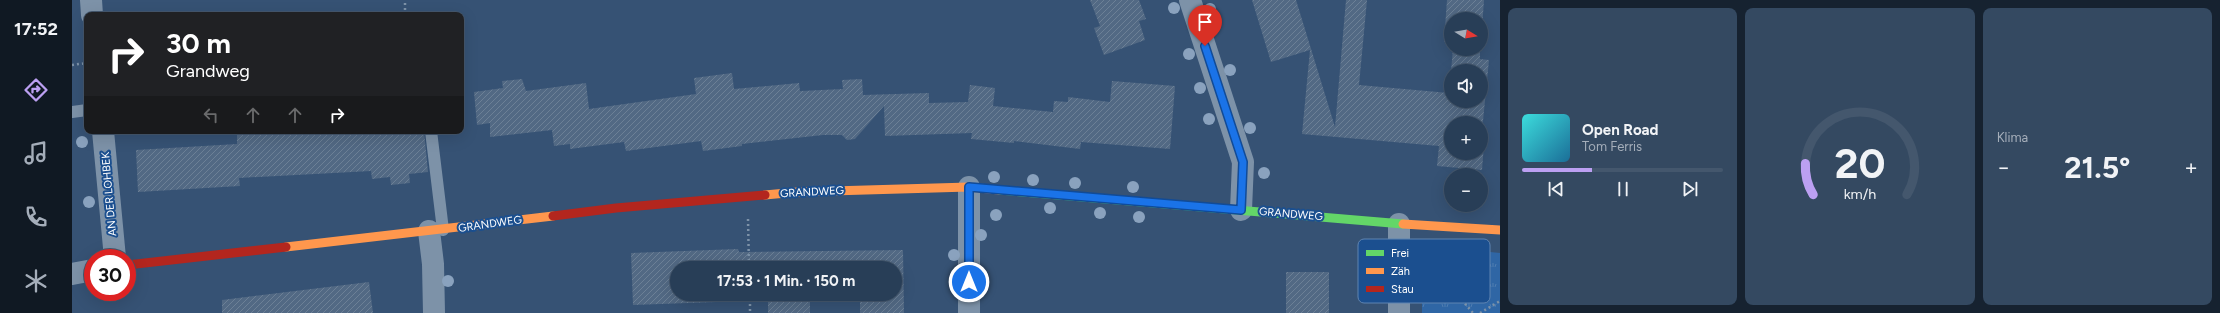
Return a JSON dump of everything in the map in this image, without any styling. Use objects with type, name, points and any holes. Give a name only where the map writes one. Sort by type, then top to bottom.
[{"type":"street","points":[[91,0],[92,12]]},
{"type":"street","points":[[1190,0],[1243,162],[1241,210]]},
{"type":"street","name":"AN DER LOHBEK","points":[[103,134],[114,249]]},
{"type":"street","points":[[969,187],[969,313]]},
{"type":"street","name":"GRANDWEG","points":[[136,264],[436,231],[616,208],[797,192],[969,187],[1399,224],[1500,230]]},
{"type":"street","points":[[1399,224],[1399,239]]},
{"type":"street","points":[[434,313],[433,264],[436,231]]},
{"type":"street","points":[[72,274],[84,272]]},
{"type":"lane","points":[[72,112],[84,110]]},
{"type":"lane","points":[[431,134],[436,231]]},
{"type":"path","points":[[405,0],[405,12]]},
{"type":"path","points":[[72,66],[84,64]]},
{"type":"path","points":[[748,197],[749,261]]},
{"type":"path","points":[[1399,224],[1411,239]]},
{"type":"path","points":[[750,301],[750,313]]},
{"type":"path","points":[[1480,313],[1500,301]]},
{"type":"path","points":[[1465,303],[1473,313]]},
{"type":"green space","points":[[1490,252],[1500,253],[1500,313],[1422,313],[1422,303],[1490,303]]},
{"type":"building","points":[[1090,0],[1139,0],[1146,19],[1139,21],[1145,40],[1104,55],[1094,28],[1100,26]]},
{"type":"building","points":[[1252,0],[1296,0],[1335,127],[1346,0],[1367,0],[1359,85],[1444,93],[1444,108],[1484,108],[1483,116],[1444,116],[1444,160],[1483,160],[1482,168],[1437,166],[1439,146],[1302,134],[1310,50],[1271,62]]},
{"type":"building","points":[[1447,0],[1484,0],[1483,12],[1446,12]]},
{"type":"building","points":[[1452,56],[1480,56],[1480,59],[1489,60],[1488,70],[1488,64],[1452,64]]},
{"type":"building","points":[[732,73],[734,89],[799,83],[800,91],[843,89],[842,80],[862,79],[863,95],[929,93],[929,103],[968,102],[970,85],[995,88],[993,106],[1053,112],[1054,101],[1068,102],[1068,97],[1110,102],[1112,81],[1175,86],[1170,149],[1081,142],[1080,149],[1014,141],[1014,143],[971,139],[972,133],[885,136],[884,106],[855,139],[847,140],[842,135],[823,135],[742,144],[742,146],[703,151],[701,141],[626,151],[624,142],[570,149],[570,144],[554,146],[552,130],[490,137],[490,123],[477,125],[474,92],[503,88],[502,81],[522,79],[526,91],[586,83],[589,109],[696,94],[694,78]]},
{"type":"building","points":[[237,134],[424,134],[428,172],[409,174],[410,183],[391,185],[390,177],[372,179],[371,171],[239,178],[240,186],[138,192],[136,150],[237,144]]},
{"type":"building","points":[[738,249],[739,252],[903,250],[904,313],[860,313],[860,301],[902,301],[902,261],[670,261],[670,301],[741,301],[633,305],[631,253]]},
{"type":"building","points":[[1286,272],[1329,272],[1329,313],[1286,313]]},
{"type":"building","points":[[369,282],[373,313],[222,313],[222,300]]},
{"type":"building","points":[[768,301],[810,301],[810,313],[768,313]]},
{"type":"traffic: fast","points":[[999,190],[1403,224]]},
{"type":"traffic: slow","points":[[765,195],[797,192],[969,187],[999,190]]},
{"type":"traffic: slow","points":[[286,247],[553,216]]},
{"type":"traffic: slow","points":[[1403,224],[1500,230]]},
{"type":"traffic: jam","points":[[553,216],[616,208],[765,195]]},
{"type":"traffic: jam","points":[[136,264],[286,247]]},
{"type":"route","points":[[969,282],[969,187],[1241,210],[1243,162],[1205,46]]}]
